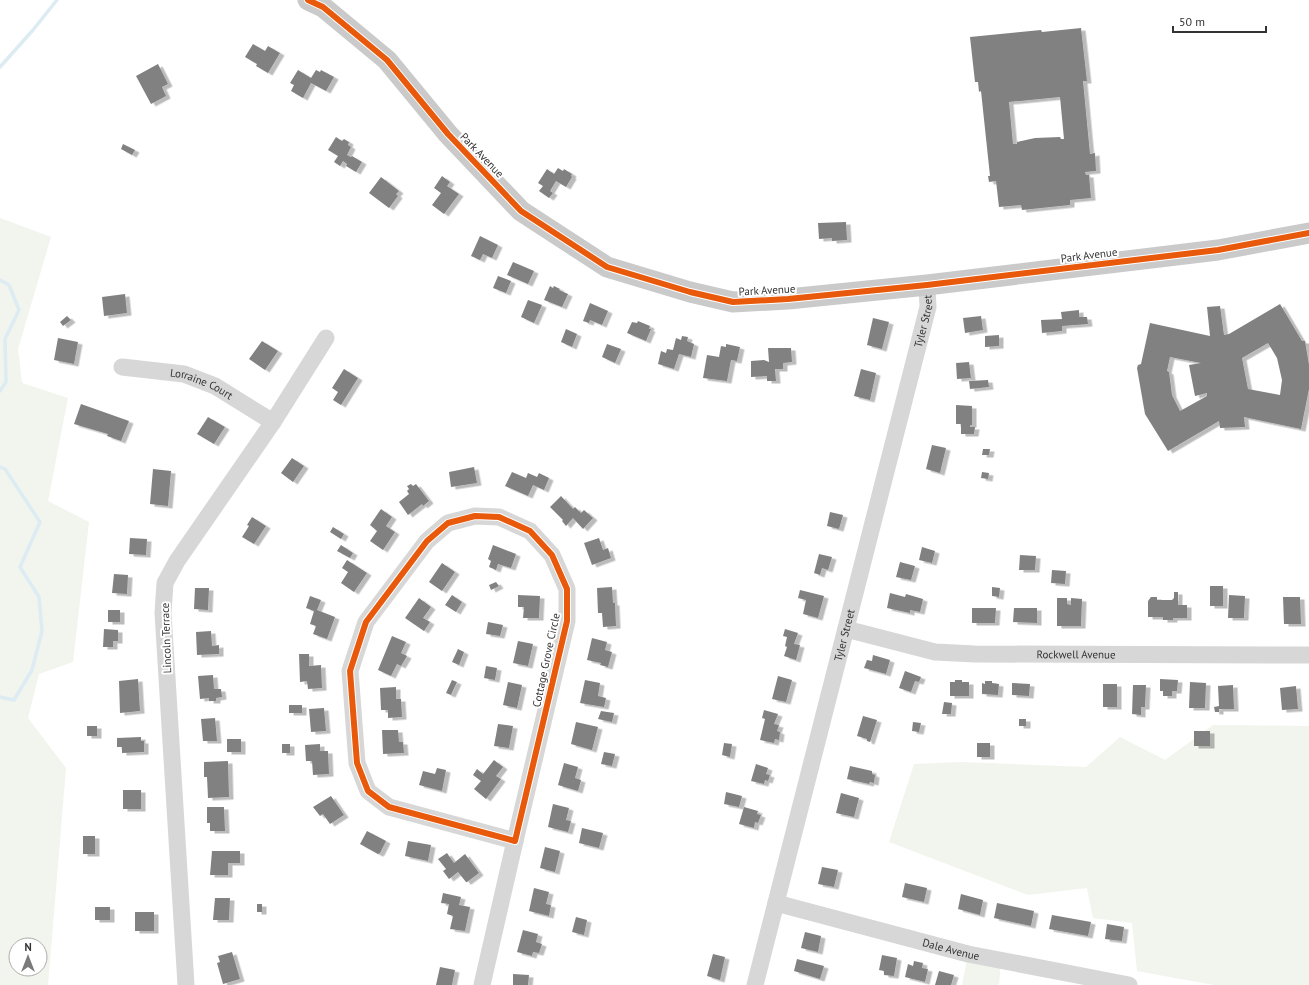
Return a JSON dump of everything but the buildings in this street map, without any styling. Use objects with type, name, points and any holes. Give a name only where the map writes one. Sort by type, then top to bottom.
[{"type":"main road","name":"Park Avenue","points":[[308,0],[323,7],[388,60],[448,134],[521,211],[608,267],[690,292],[733,302],[788,299],[927,285],[1218,250],[1309,233]]},
{"type":"street","name":"Tyler Street","points":[[755,985],[928,307],[927,285]]},
{"type":"street","name":"Lincoln Terrace","points":[[186,985],[163,613],[166,583],[177,561],[273,422],[326,338]]},
{"type":"street","name":"Lorraine Court","points":[[122,367],[184,374],[216,386],[273,422]]},
{"type":"street","name":"Cottage Grove Circle","points":[[482,985],[567,621],[567,589],[552,555],[530,531],[499,517],[475,516],[448,523],[427,541],[366,622],[350,671],[357,763],[368,791],[389,807],[515,841]]},
{"type":"street","name":"Rockwell Avenue","points":[[846,629],[936,652],[975,654],[1309,655]]},
{"type":"street","name":"Dale Avenue","points":[[776,903],[968,954],[1129,985]]},
{"type":"shaded area","points":[[0,218],[51,237],[18,349],[22,383],[68,398],[48,501],[89,522],[73,662],[39,674],[28,718],[66,768],[48,985],[0,985]]},
{"type":"shaded area","points":[[1213,725],[1309,726],[1309,985],[1214,985],[1137,971],[1132,923],[1093,918],[1087,888],[1028,895],[889,842],[914,764],[962,762],[1086,767],[1120,737],[1165,760]]},
{"type":"shaded area","points":[[968,954],[1001,960],[999,985],[962,985]]},
{"type":"waterway","points":[[0,67],[57,0]]},
{"type":"waterway","points":[[0,280],[9,285],[19,310],[5,339],[6,382],[0,391]]},
{"type":"waterway","points":[[0,467],[5,469],[40,522],[20,567],[39,597],[42,631],[32,670],[14,700],[0,697]]},
{"type":"cycle path","points":[[308,0],[323,7],[387,60],[448,134],[521,211],[607,267],[690,292],[733,302],[788,299],[927,285],[1218,250],[1309,233]]},
{"type":"cycle path","points":[[475,516],[499,517],[530,531],[552,555],[567,589],[567,621],[515,841],[389,807],[368,791],[357,763],[350,671],[366,622],[427,541],[448,523],[475,516]]}]
